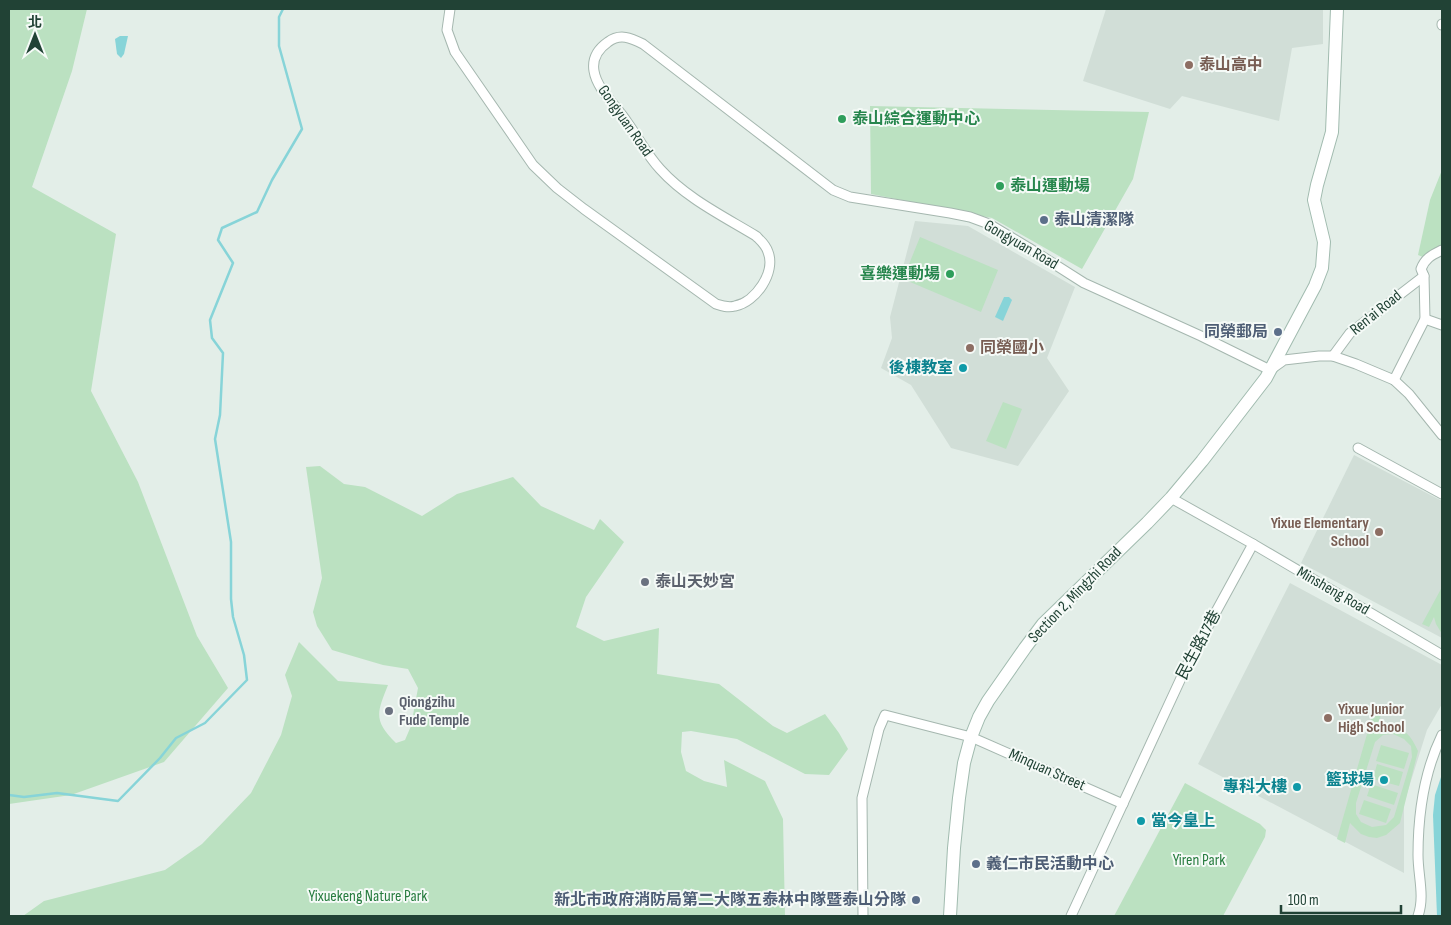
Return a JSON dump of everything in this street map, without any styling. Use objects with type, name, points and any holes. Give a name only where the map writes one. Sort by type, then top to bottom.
[{"type":"main road","name":"Section 2, Mingzhi Road","points":[[950,916],[954,848],[964,763],[971,737],[988,701],[1043,624],[1171,498],[1235,419],[1266,378],[1315,286],[1323,259],[1323,233],[1314,200],[1332,132],[1337,9]]},
{"type":"street","name":"Gongyuan Road","points":[[450,9],[447,30],[455,52],[533,165],[584,210],[716,304],[734,306],[752,297],[769,272],[770,261],[768,251],[756,236],[693,198],[676,185],[659,168],[624,116],[599,85],[594,69],[597,53],[602,46],[618,37],[634,39],[643,44],[832,190],[850,197],[950,213],[970,217],[989,224],[1084,284],[1201,336],[1270,370]]},
{"type":"street","points":[[1394,380],[1425,319],[1424,276],[1421,269],[1426,258],[1442,250]]},
{"type":"street","name":"Ren'ai Road","points":[[1332,356],[1350,333],[1424,276]]},
{"type":"street","points":[[1425,319],[1442,325]]},
{"type":"street","points":[[1270,370],[1284,360],[1332,356],[1394,380],[1409,394],[1442,435]]},
{"type":"street","points":[[1358,448],[1442,494]]},
{"type":"street","name":"Minsheng Road","points":[[1171,498],[1254,544],[1442,655]]},
{"type":"street","name":"民生路17巷","points":[[1122,804],[1188,663],[1254,544]]},
{"type":"street","name":"Minquan Street","points":[[862,916],[862,798],[879,729],[885,715],[971,737],[1122,804]]},
{"type":"street","points":[[1418,916],[1422,896],[1418,857],[1419,819],[1424,787],[1435,750],[1442,735]]},
{"type":"street","points":[[1071,916],[1122,804]]},
{"type":"shaded area","name":"泰山高中","points":[[1106,9],[1323,9],[1323,44],[1292,48],[1279,121],[1182,96],[1170,109],[1083,81]]},
{"type":"shaded area","name":"同榮國小","points":[[915,221],[968,226],[1075,287],[1047,358],[1069,391],[1018,466],[951,448],[911,385],[881,368],[892,338],[890,317]]},
{"type":"shaded area","name":"Yixue Elementary School","points":[[1354,455],[1442,501],[1442,638],[1301,563]]},
{"type":"shaded area","name":"Yixue Junior High School","points":[[1290,583],[1442,665],[1442,704],[1427,730],[1404,803],[1404,873],[1198,764]]},
{"type":"green space","points":[[9,9],[87,9],[72,71],[32,187],[116,234],[91,391],[138,482],[197,636],[228,688],[164,762],[71,795],[9,804]]},
{"type":"green space","name":"泰山運動場","points":[[870,106],[1149,112],[1133,179],[1082,269],[992,218],[871,194]]},
{"type":"green space","points":[[1442,170],[1442,247],[1423,257],[1418,255],[1430,200]]},
{"type":"green space","name":"喜樂運動場","points":[[920,237],[998,270],[981,312],[903,279]]},
{"type":"green space","points":[[1003,402],[1022,409],[1006,449],[986,441]]},
{"type":"green space","name":"Yixuekeng Nature Park","points":[[320,466],[344,484],[365,487],[422,516],[457,494],[513,477],[541,506],[594,530],[600,519],[624,542],[586,597],[576,627],[604,641],[659,628],[657,674],[719,684],[773,726],[787,733],[825,714],[848,749],[829,775],[805,774],[737,739],[691,731],[682,732],[681,752],[686,771],[704,781],[727,787],[724,760],[765,781],[783,819],[785,916],[23,916],[44,901],[165,870],[202,844],[251,793],[281,735],[292,696],[285,675],[299,642],[338,681],[388,685],[381,703],[380,722],[396,743],[405,740],[411,726],[418,688],[408,669],[383,665],[332,650],[317,626],[313,612],[322,578],[306,467]]},
{"type":"green space","points":[[1442,587],[1442,634],[1434,617],[1429,627],[1422,624]]},
{"type":"green space","points":[[1373,713],[1381,715],[1376,731],[1384,728],[1402,730],[1411,738],[1418,751],[1400,823],[1386,835],[1377,838],[1361,834],[1350,823],[1345,843],[1337,839]],"holes":[[[1393,734],[1404,739],[1411,746],[1412,757],[1394,817],[1386,825],[1372,827],[1361,822],[1356,814],[1356,803],[1375,742],[1383,735]]]},
{"type":"green space","points":[[1381,745],[1409,753],[1404,769],[1376,761]]},
{"type":"green space","points":[[1377,764],[1403,772],[1399,786],[1373,779]]},
{"type":"green space","name":"Yiren Park","points":[[1185,783],[1260,824],[1266,830],[1265,837],[1223,916],[1114,916]]},
{"type":"green space","points":[[1371,784],[1398,793],[1394,805],[1367,796]]},
{"type":"green space","points":[[1364,800],[1391,809],[1386,823],[1359,814]]},
{"type":"water","points":[[120,36],[128,36],[124,54],[121,58],[117,54],[115,39]]},
{"type":"water","points":[[1004,297],[1009,297],[1012,300],[1003,321],[995,317]]},
{"type":"water","points":[[1442,774],[1442,916],[1437,916],[1433,815],[1435,795]]},
{"type":"waterway","points":[[9,795],[24,797],[57,793],[118,801],[160,758],[176,738],[205,723],[247,680],[244,655],[233,617],[231,599],[231,542],[215,439],[220,415],[223,353],[212,338],[210,320],[233,263],[218,240],[222,228],[257,212],[272,180],[302,129],[279,46],[279,17],[283,9]]},
{"type":"place","name":"泰山高中","points":[[1189,65]]},
{"type":"place","name":"泰山綜合運動中心","points":[[842,119]]},
{"type":"place","name":"泰山運動場","points":[[1000,186]]},
{"type":"place","name":"泰山清潔隊","points":[[1044,220]]},
{"type":"place","name":"喜樂運動場","points":[[950,274]]},
{"type":"place","name":"同榮郵局","points":[[1278,332]]},
{"type":"place","name":"同榮國小","points":[[970,348]]},
{"type":"place","name":"後棟教室","points":[[963,368]]},
{"type":"place","name":"Yixue Elementary School","points":[[1379,532]]},
{"type":"place","name":"泰山天妙宮","points":[[645,582]]},
{"type":"place","name":"Qiongzihu Fude Temple","points":[[389,711]]},
{"type":"place","name":"Yixue Junior High School","points":[[1328,718]]},
{"type":"place","name":"籃球場","points":[[1384,780]]},
{"type":"place","name":"專科大樓","points":[[1297,787]]},
{"type":"place","name":"當今皇上","points":[[1141,821]]},
{"type":"place","name":"義仁市民活動中心","points":[[976,864]]},
{"type":"place","name":"新北市政府消防局第二大隊五泰林中隊暨泰山分隊","points":[[916,900]]}]
